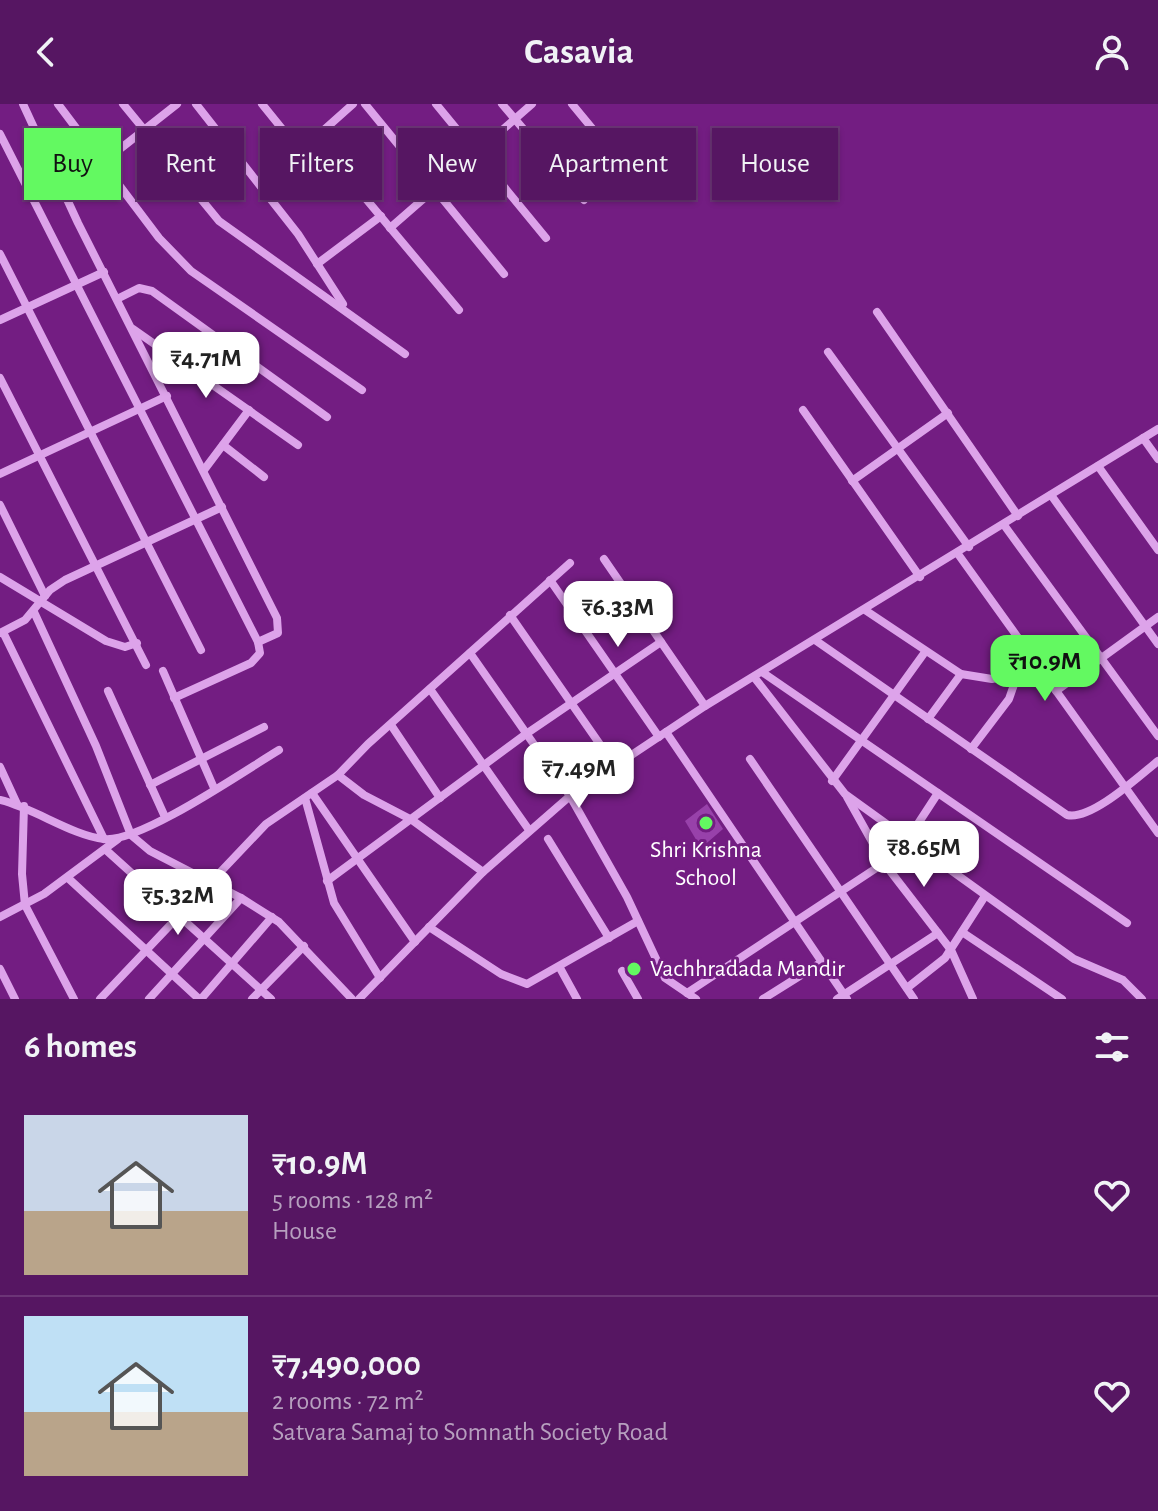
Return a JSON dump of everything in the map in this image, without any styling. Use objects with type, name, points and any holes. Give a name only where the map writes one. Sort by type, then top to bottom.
[{"type":"street","points":[[23,104],[34,128]]},
{"type":"street","points":[[58,104],[76,128]]},
{"type":"street","points":[[123,104],[142,128]]},
{"type":"street","points":[[150,128],[177,104]]},
{"type":"street","points":[[196,104],[260,185]]},
{"type":"street","points":[[262,104],[281,128]]},
{"type":"street","points":[[326,128],[353,104]]},
{"type":"street","points":[[365,104],[398,144]]},
{"type":"street","points":[[436,104],[456,128]]},
{"type":"street","points":[[502,104],[522,128]]},
{"type":"street","points":[[504,128],[532,104]]},
{"type":"street","points":[[572,104],[592,128]]},
{"type":"street","points":[[0,134],[198,518],[258,642],[260,653],[251,663],[174,698]]},
{"type":"street","points":[[121,151],[137,138]]},
{"type":"street","points":[[121,187],[159,238],[191,271],[362,390]]},
{"type":"street","points":[[505,188],[546,238]]},
{"type":"street","points":[[68,200],[279,625],[278,633],[258,642]]},
{"type":"street","points":[[202,200],[219,221],[345,308],[405,354]]},
{"type":"street","points":[[271,200],[345,308]]},
{"type":"street","points":[[367,200],[459,310]]},
{"type":"street","points":[[390,228],[422,200]]},
{"type":"street","points":[[444,200],[504,274]]},
{"type":"street","points":[[317,264],[381,216]]},
{"type":"street","points":[[0,254],[201,650]]},
{"type":"street","points":[[0,320],[104,272]]},
{"type":"street","points":[[117,299],[139,288],[152,291],[327,417]]},
{"type":"street","points":[[877,312],[1018,516]]},
{"type":"street","points":[[133,329],[298,445]]},
{"type":"street","points":[[828,352],[969,547]]},
{"type":"street","points":[[0,378],[146,665]]},
{"type":"street","points":[[0,474],[167,396]]},
{"type":"street","points":[[204,470],[249,410]]},
{"type":"street","points":[[803,410],[920,577]]},
{"type":"street","points":[[852,481],[948,413]]},
{"type":"street","points":[[359,999],[483,872],[570,796],[705,706],[1158,429]]},
{"type":"street","points":[[1143,438],[1158,459]]},
{"type":"street","points":[[223,445],[264,477]]},
{"type":"street","points":[[1098,466],[1158,550]]},
{"type":"street","points":[[1051,495],[1158,644]]},
{"type":"street","points":[[0,505],[44,599]]},
{"type":"street","points":[[104,839],[1,632],[34,612],[57,585],[222,507]]},
{"type":"street","points":[[1004,525],[1158,736]]},
{"type":"street","points":[[958,554],[1158,833]]},
{"type":"street","points":[[604,559],[705,706]]},
{"type":"street","points":[[100,999],[266,824],[338,775],[570,563]]},
{"type":"street","points":[[0,577],[44,599],[106,641],[125,647],[137,643]]},
{"type":"street","points":[[550,580],[795,922],[842,997],[938,933]]},
{"type":"street","points":[[865,610],[961,674],[978,679],[1017,676],[1040,668]]},
{"type":"street","points":[[34,612],[96,746],[131,835],[150,851],[272,917],[304,946],[352,999]]},
{"type":"street","points":[[510,615],[615,766]]},
{"type":"street","points":[[1056,691],[1158,617]]},
{"type":"street","points":[[815,640],[1075,817],[1094,809],[1158,761]]},
{"type":"street","points":[[327,881],[526,734],[661,642]]},
{"type":"street","points":[[832,781],[925,652]]},
{"type":"street","points":[[470,653],[570,796],[638,921],[665,978],[696,999]]},
{"type":"street","points":[[163,671],[214,788]]},
{"type":"street","points":[[758,674],[860,739],[1127,923]]},
{"type":"street","points":[[758,674],[832,781],[845,794],[1074,959],[1123,980],[1142,999]]},
{"type":"street","points":[[928,719],[961,674]]},
{"type":"street","points":[[971,749],[1009,699],[1017,676]]},
{"type":"street","points":[[430,689],[529,830]]},
{"type":"street","points":[[108,691],[165,817]]},
{"type":"street","points":[[391,725],[440,798]]},
{"type":"street","points":[[150,785],[264,727]]},
{"type":"street","points":[[0,800],[21,805],[104,839],[118,839],[165,817],[279,750]]},
{"type":"street","points":[[750,759],[914,999]]},
{"type":"street","points":[[0,767],[21,805],[25,905],[74,999]]},
{"type":"street","points":[[338,775],[364,795],[412,820],[483,872]]},
{"type":"street","points":[[687,993],[884,863],[908,839],[938,793]]},
{"type":"street","points":[[845,794],[884,863],[951,950],[973,999]]},
{"type":"street","points":[[308,796],[358,860],[415,942]]},
{"type":"street","points":[[308,796],[327,881],[342,919],[380,978]]},
{"type":"street","points":[[0,917],[68,878],[118,839]]},
{"type":"street","points":[[548,839],[609,938]]},
{"type":"street","points":[[106,850],[271,999]]},
{"type":"street","points":[[68,878],[200,999],[272,917]]},
{"type":"street","points":[[907,988],[936,968],[985,896]]},
{"type":"street","points":[[149,999],[241,898]]},
{"type":"street","points":[[429,927],[519,983],[534,981],[560,968],[638,921]]},
{"type":"street","points":[[962,932],[1062,999]]},
{"type":"street","points":[[252,999],[304,946]]},
{"type":"street","points":[[763,999],[822,962]]},
{"type":"street","points":[[560,968],[577,999]]},
{"type":"street","points":[[0,969],[15,999]]},
{"type":"street","points":[[622,971],[638,999]]},
{"type":"building","name":"Shri Krishna School","points":[[707,804],[723,829],[701,848],[685,821]]},
{"type":"place","name":"Shri Krishna School","points":[[706,823]]},
{"type":"place","name":"Vachhradada Mandir","points":[[634,969]]}]
